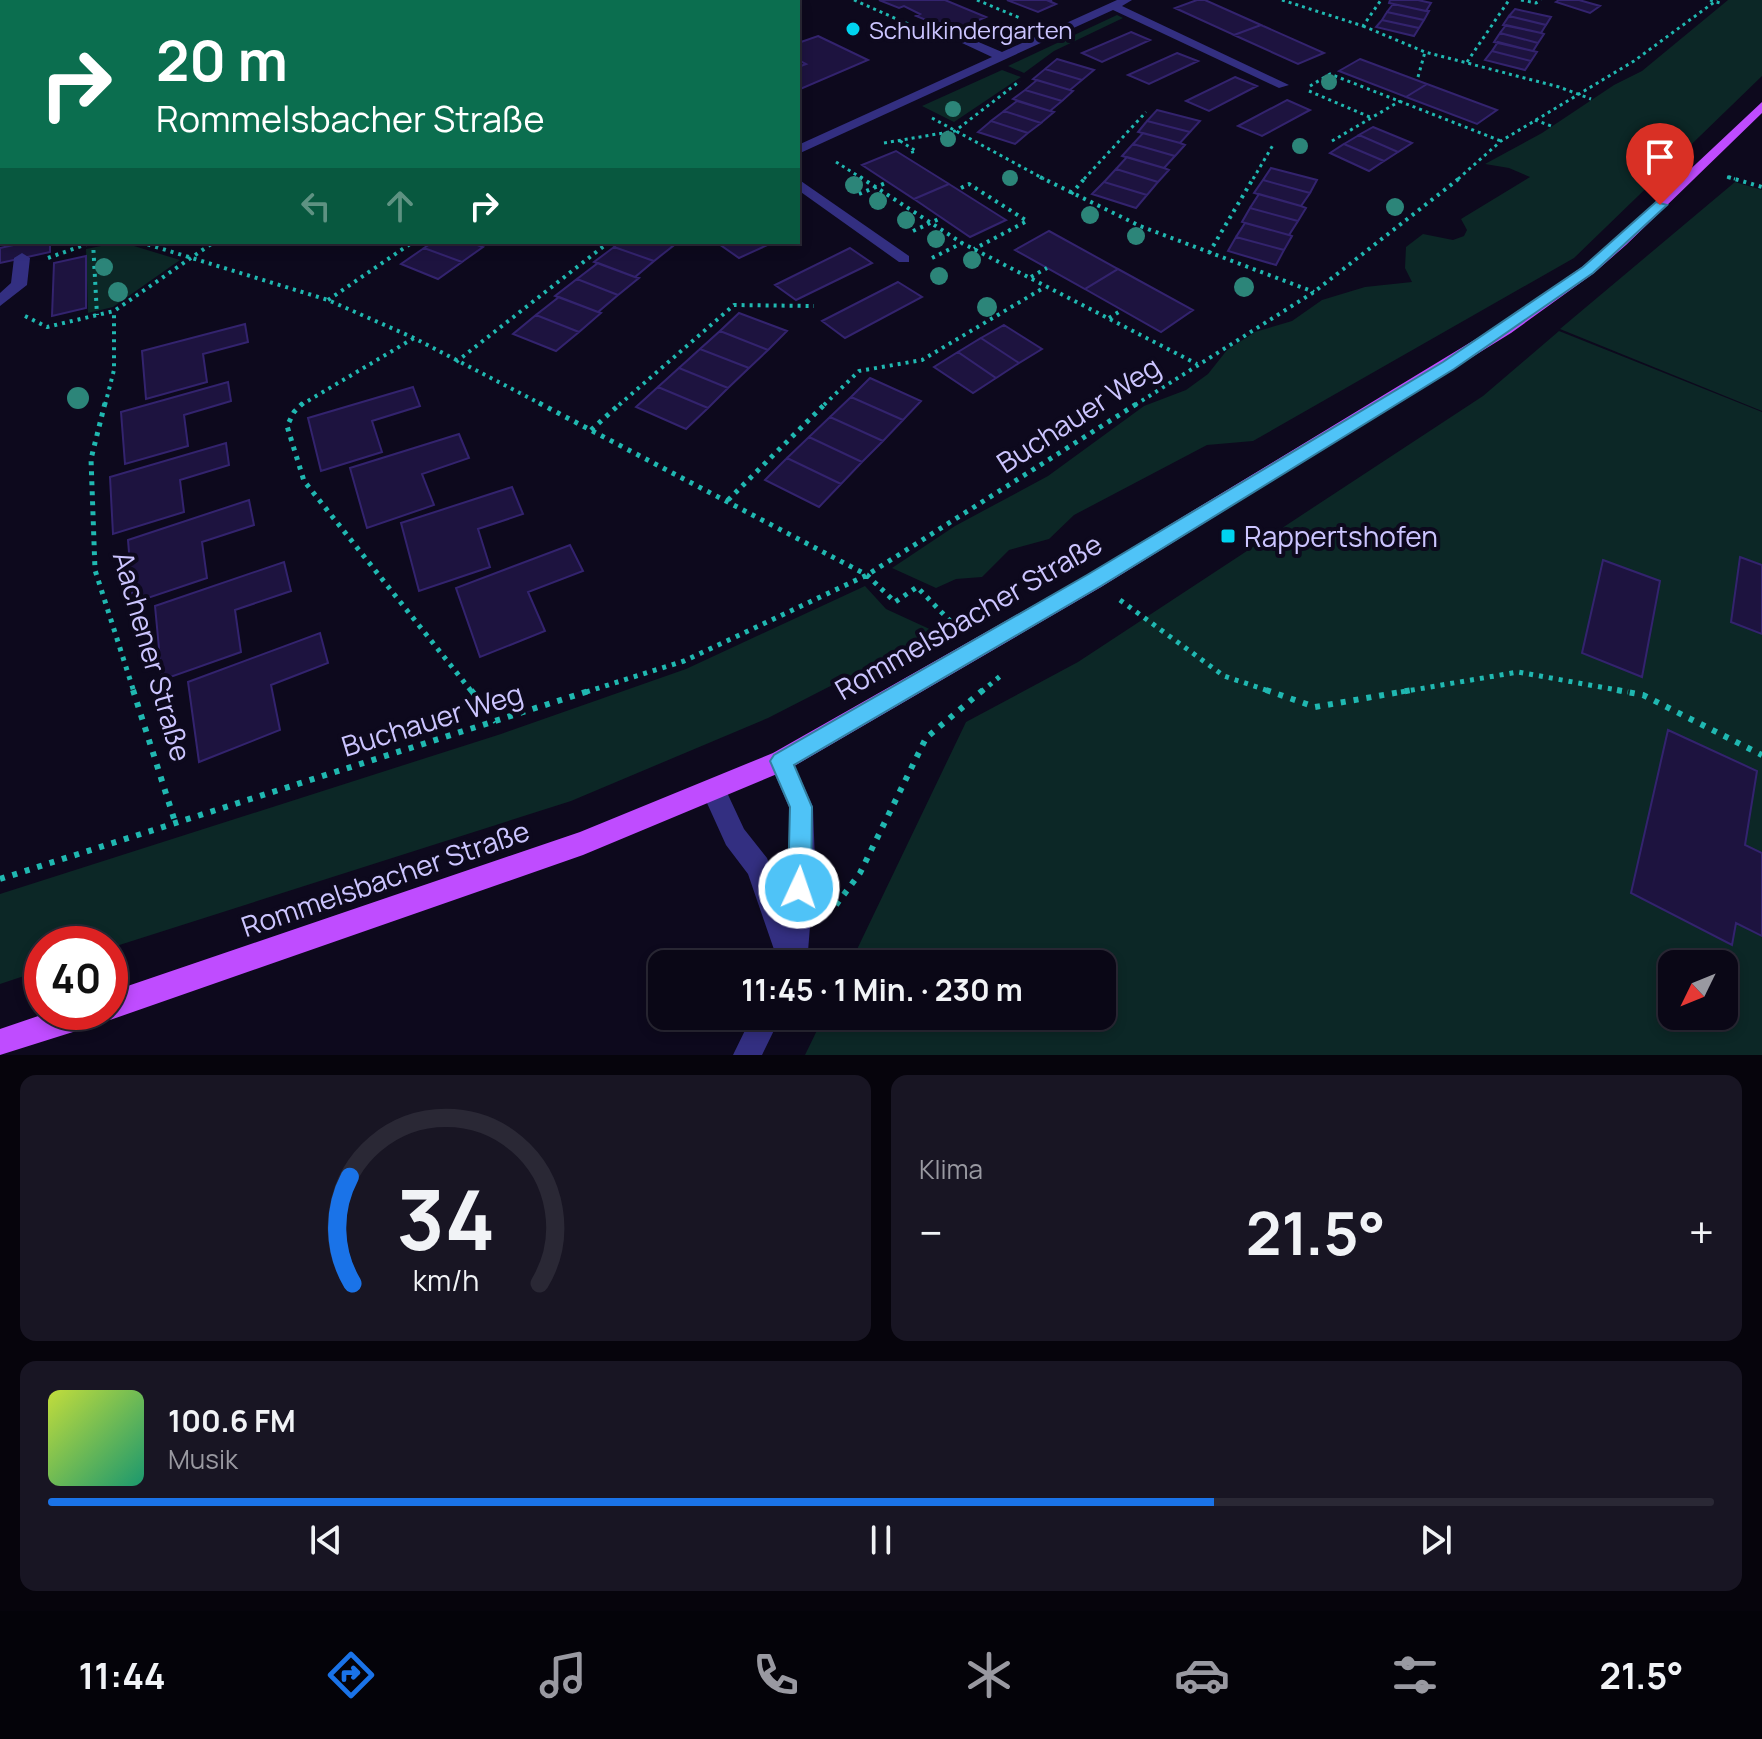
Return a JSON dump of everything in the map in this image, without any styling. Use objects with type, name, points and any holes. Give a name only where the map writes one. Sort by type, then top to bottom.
[{"type":"main road","name":"Rommelsbacher Straße","points":[[128,1000],[443,894],[714,792],[781,761],[1094,581],[1448,366],[1550,298],[1621,242],[1762,106]]},
{"type":"main road","points":[[0,1043],[39,1030]]},
{"type":"street","points":[[800,149],[1126,0]]},
{"type":"street","points":[[1113,6],[1283,85]]},
{"type":"street","points":[[951,34],[1003,57]]},
{"type":"street","points":[[800,184],[904,259]]},
{"type":"street","points":[[0,301],[19,285],[22,258]]},
{"type":"street","points":[[714,792],[735,837],[758,867],[793,964],[802,863],[801,807],[781,761]]},
{"type":"street","points":[[747,1055],[760,1030]]},
{"type":"path","points":[[1282,0],[1363,26],[1425,52],[1591,99]]},
{"type":"path","points":[[1363,26],[1381,0]]},
{"type":"path","points":[[1467,63],[1509,0]]},
{"type":"path","points":[[1521,0],[1536,3],[1541,0]]},
{"type":"path","name":"Buchauer Weg","points":[[0,879],[684,661],[867,575],[1314,292],[1470,170],[1501,141],[1634,61],[1716,1]]},
{"type":"path","points":[[1418,77],[1425,52]]},
{"type":"path","points":[[1372,118],[1305,89],[1330,74],[1501,141]]},
{"type":"path","points":[[1332,141],[1401,101]]},
{"type":"path","points":[[903,103],[1071,194],[1140,226],[1314,292]]},
{"type":"path","points":[[1071,194],[1146,112]]},
{"type":"path","points":[[1534,120],[1551,126]]},
{"type":"path","points":[[899,140],[916,151],[909,153]]},
{"type":"path","points":[[1209,253],[1273,145]]},
{"type":"path","points":[[825,155],[974,249],[1197,364]]},
{"type":"path","points":[[961,188],[969,184],[1027,221],[974,249]]},
{"type":"path","points":[[93,244],[97,315]]},
{"type":"path","points":[[146,244],[328,300],[414,338],[867,575],[895,602],[917,587],[1005,674],[926,738],[860,873],[835,907]]},
{"type":"path","points":[[47,327],[114,311],[211,244]]},
{"type":"path","points":[[328,300],[410,244]]},
{"type":"path","points":[[456,362],[606,244]]},
{"type":"path","points":[[1030,278],[1047,268]]},
{"type":"path","points":[[728,500],[859,371],[922,360],[1046,286]]},
{"type":"path","points":[[591,430],[734,305],[814,306]]},
{"type":"path","points":[[1108,319],[1122,310]]},
{"type":"path","name":"Aachener Straße","points":[[114,311],[114,370],[91,459],[95,570],[176,825]]},
{"type":"path","points":[[414,338],[305,402],[294,412],[287,426],[304,481],[496,722]]},
{"type":"path","points":[[1094,581],[1224,676],[1315,707],[1518,672],[1643,695],[1762,755]]},
{"type":"green space","points":[[1728,0],[1762,0],[1762,76],[1574,258],[1253,441],[1207,445],[1074,515],[1049,539],[1009,550],[982,577],[956,579],[936,588],[892,568],[955,526],[1048,476],[1144,406],[1186,390],[1208,374],[1227,350],[1255,332],[1292,321],[1322,300],[1365,287],[1412,282],[1405,268],[1406,247],[1423,234],[1453,240],[1464,236],[1467,230],[1461,219],[1530,177],[1509,168],[1485,164],[1642,71]]},
{"type":"green space","points":[[1117,15],[1123,18],[1054,51],[1024,73],[1008,66]]},
{"type":"green space","points":[[1002,70],[1021,77],[954,122],[922,106]]},
{"type":"green space","points":[[1735,182],[1762,190],[1762,411],[1560,329]]},
{"type":"green space","points":[[128,244],[180,260],[113,307],[88,313],[86,249]]},
{"type":"green space","points":[[1559,331],[1762,412],[1762,1055],[805,1055],[817,1030],[1116,1030],[1116,950],[857,950],[966,722],[1078,662],[1483,396]]},
{"type":"green space","points":[[865,586],[886,609],[936,632],[768,718],[571,801],[128,942],[128,926],[24,926],[24,976],[0,984],[0,894],[501,734],[686,669]]},
{"type":"building","points":[[879,0],[945,0],[986,17],[953,31],[916,16],[920,14],[904,6],[899,8]]},
{"type":"building","points":[[1007,0],[1052,0],[1049,1],[1056,4],[1038,12]]},
{"type":"building","points":[[1205,0],[1261,25],[1234,35],[1175,8]]},
{"type":"building","points":[[1390,0],[1431,3],[1426,11],[1389,3]]},
{"type":"building","points":[[1579,0],[1600,6],[1590,13],[1556,2]]},
{"type":"building","points":[[1393,4],[1429,11],[1424,20],[1387,12]]},
{"type":"building","points":[[1515,9],[1551,17],[1546,25],[1509,16]]},
{"type":"building","points":[[1387,12],[1424,20],[1419,28],[1382,20]]},
{"type":"building","points":[[1509,16],[1546,25],[1541,33],[1503,25]]},
{"type":"building","points":[[1382,20],[1419,28],[1414,36],[1376,27]]},
{"type":"building","points":[[1261,25],[1324,53],[1298,64],[1234,35]]},
{"type":"building","points":[[1506,25],[1544,34],[1538,43],[1500,33]]},
{"type":"building","points":[[1131,32],[1150,40],[1102,62],[1082,53]]},
{"type":"building","points":[[1500,33],[1538,43],[1533,51],[1494,42]]},
{"type":"building","points":[[818,36],[868,60],[800,89],[800,66],[806,64],[800,61],[800,42]]},
{"type":"building","points":[[1498,42],[1537,52],[1531,61],[1492,51]]},
{"type":"building","points":[[1492,51],[1531,61],[1525,70],[1485,60]]},
{"type":"building","points":[[1177,53],[1198,61],[1149,84],[1128,75]]},
{"type":"building","points":[[1057,59],[1094,70],[1082,80],[1045,69]]},
{"type":"building","points":[[1360,59],[1427,84],[1406,97],[1339,71]]},
{"type":"building","points":[[1045,69],[1082,80],[1070,90],[1033,79]]},
{"type":"building","points":[[1235,77],[1257,86],[1209,111],[1186,101]]},
{"type":"building","points":[[1037,80],[1073,91],[1062,101],[1025,90]]},
{"type":"building","points":[[1427,84],[1497,110],[1477,124],[1406,97]]},
{"type":"building","points":[[1025,90],[1062,101],[1050,111],[1013,99]]},
{"type":"building","points":[[1287,100],[1310,110],[1262,136],[1238,126]]},
{"type":"building","points":[[1017,101],[1054,112],[1041,123],[1004,111]]},
{"type":"building","points":[[1157,110],[1200,121],[1190,132],[1147,121]]},
{"type":"building","points":[[1004,111],[1041,123],[1028,133],[991,121]]},
{"type":"building","points":[[991,121],[1028,133],[1015,144],[978,132]]},
{"type":"building","points":[[1147,121],[1190,132],[1180,143],[1138,132]]},
{"type":"building","points":[[1373,127],[1412,143],[1398,152],[1359,135]]},
{"type":"building","points":[[1143,133],[1185,145],[1175,156],[1133,144]]},
{"type":"building","points":[[1359,135],[1398,152],[1384,161],[1344,144]]},
{"type":"building","points":[[1133,144],[1175,156],[1164,168],[1122,156]]},
{"type":"building","points":[[1344,144],[1384,161],[1369,171],[1330,153]]},
{"type":"building","points":[[896,151],[949,184],[914,199],[862,165]]},
{"type":"building","points":[[1127,157],[1169,170],[1158,182],[1116,169]]},
{"type":"building","points":[[1271,168],[1317,180],[1310,193],[1263,180]]},
{"type":"building","points":[[1116,169],[1158,182],[1147,195],[1104,182]]},
{"type":"building","points":[[1263,180],[1310,193],[1301,206],[1254,193]]},
{"type":"building","points":[[1104,182],[1147,195],[1136,208],[1092,194]]},
{"type":"building","points":[[949,184],[1006,220],[970,237],[914,199]]},
{"type":"building","points":[[1259,194],[1306,208],[1298,221],[1250,208]]},
{"type":"building","points":[[1250,208],[1298,221],[1289,235],[1242,222]]},
{"type":"building","points":[[1245,223],[1292,236],[1284,250],[1236,237]]},
{"type":"building","points":[[1049,231],[1118,269],[1085,289],[1015,250]]},
{"type":"building","points":[[1236,237],[1284,250],[1276,265],[1228,251]]},
{"type":"building","points":[[18,244],[50,244],[50,252],[0,263],[0,248]]},
{"type":"building","points":[[430,244],[475,244],[483,247],[462,262],[424,248]]},
{"type":"building","points":[[618,244],[673,246],[654,261],[614,247]]},
{"type":"building","points":[[719,244],[770,244],[739,258]]},
{"type":"building","points":[[614,247],[654,261],[635,277],[594,262]]},
{"type":"building","points":[[424,248],[462,262],[438,279],[401,264]]},
{"type":"building","points":[[850,248],[872,263],[796,300],[775,285]]},
{"type":"building","points":[[86,256],[86,308],[52,316],[54,263]]},
{"type":"building","points":[[598,263],[639,278],[618,295],[577,279]]},
{"type":"building","points":[[1118,269],[1193,310],[1161,332],[1085,289]]},
{"type":"building","points":[[577,279],[618,295],[598,312],[555,296]]},
{"type":"building","points":[[898,282],[922,297],[845,338],[822,321]]},
{"type":"building","points":[[559,297],[601,313],[579,332],[536,315]]},
{"type":"building","points":[[739,313],[787,331],[768,350],[720,331]]},
{"type":"building","points":[[536,315],[579,332],[556,351],[513,334]]},
{"type":"building","points":[[245,324],[248,342],[203,354],[207,382],[146,399],[142,351]]},
{"type":"building","points":[[1004,325],[1042,349],[1019,363],[981,338]]},
{"type":"building","points":[[720,331],[768,350],[749,368],[700,349]]},
{"type":"building","points":[[981,338],[1019,363],[996,378],[958,352]]},
{"type":"building","points":[[700,349],[749,368],[728,388],[679,368]]},
{"type":"building","points":[[958,352],[996,378],[973,393],[934,367]]},
{"type":"building","points":[[679,368],[728,388],[708,408],[658,387]]},
{"type":"building","points":[[870,378],[921,401],[903,420],[851,397]]},
{"type":"building","points":[[228,382],[231,401],[184,415],[188,446],[125,464],[121,412]]},
{"type":"building","points":[[413,387],[420,406],[372,421],[382,452],[321,471],[308,418]]},
{"type":"building","points":[[658,387],[708,408],[686,429],[636,407]]},
{"type":"building","points":[[851,397],[903,420],[883,441],[830,417]]},
{"type":"building","points":[[830,417],[883,441],[862,462],[809,437]]},
{"type":"building","points":[[459,434],[469,458],[422,474],[434,505],[367,528],[350,468]]},
{"type":"building","points":[[809,437],[862,462],[841,484],[787,458]]},
{"type":"building","points":[[226,443],[229,465],[180,480],[184,512],[113,534],[110,477]]},
{"type":"building","points":[[787,458],[841,484],[819,507],[765,480]]},
{"type":"building","points":[[512,487],[523,514],[478,529],[490,567],[419,591],[401,523]]},
{"type":"building","points":[[249,500],[254,525],[202,542],[207,578],[133,603],[128,540]]},
{"type":"building","points":[[570,545],[583,571],[528,592],[545,631],[480,657],[456,588]]},
{"type":"building","points":[[1740,557],[1762,565],[1762,634],[1731,622]]},
{"type":"building","points":[[1603,560],[1660,581],[1642,677],[1582,653]]},
{"type":"building","points":[[284,562],[291,591],[235,610],[241,652],[162,680],[155,606]]},
{"type":"building","points":[[320,633],[328,663],[271,685],[280,730],[199,762],[188,682]]},
{"type":"building","points":[[1668,730],[1757,771],[1745,845],[1762,853],[1762,936],[1736,923],[1732,945],[1631,893]]},
{"type":"place","name":"Schulkindergarten","points":[[853,29]]},
{"type":"place","name":"Rappertshofen","points":[[1228,536]]},
{"type":"route","points":[[799,888],[801,807],[781,761],[1094,581],[1448,366],[1588,270],[1660,205]]}]
